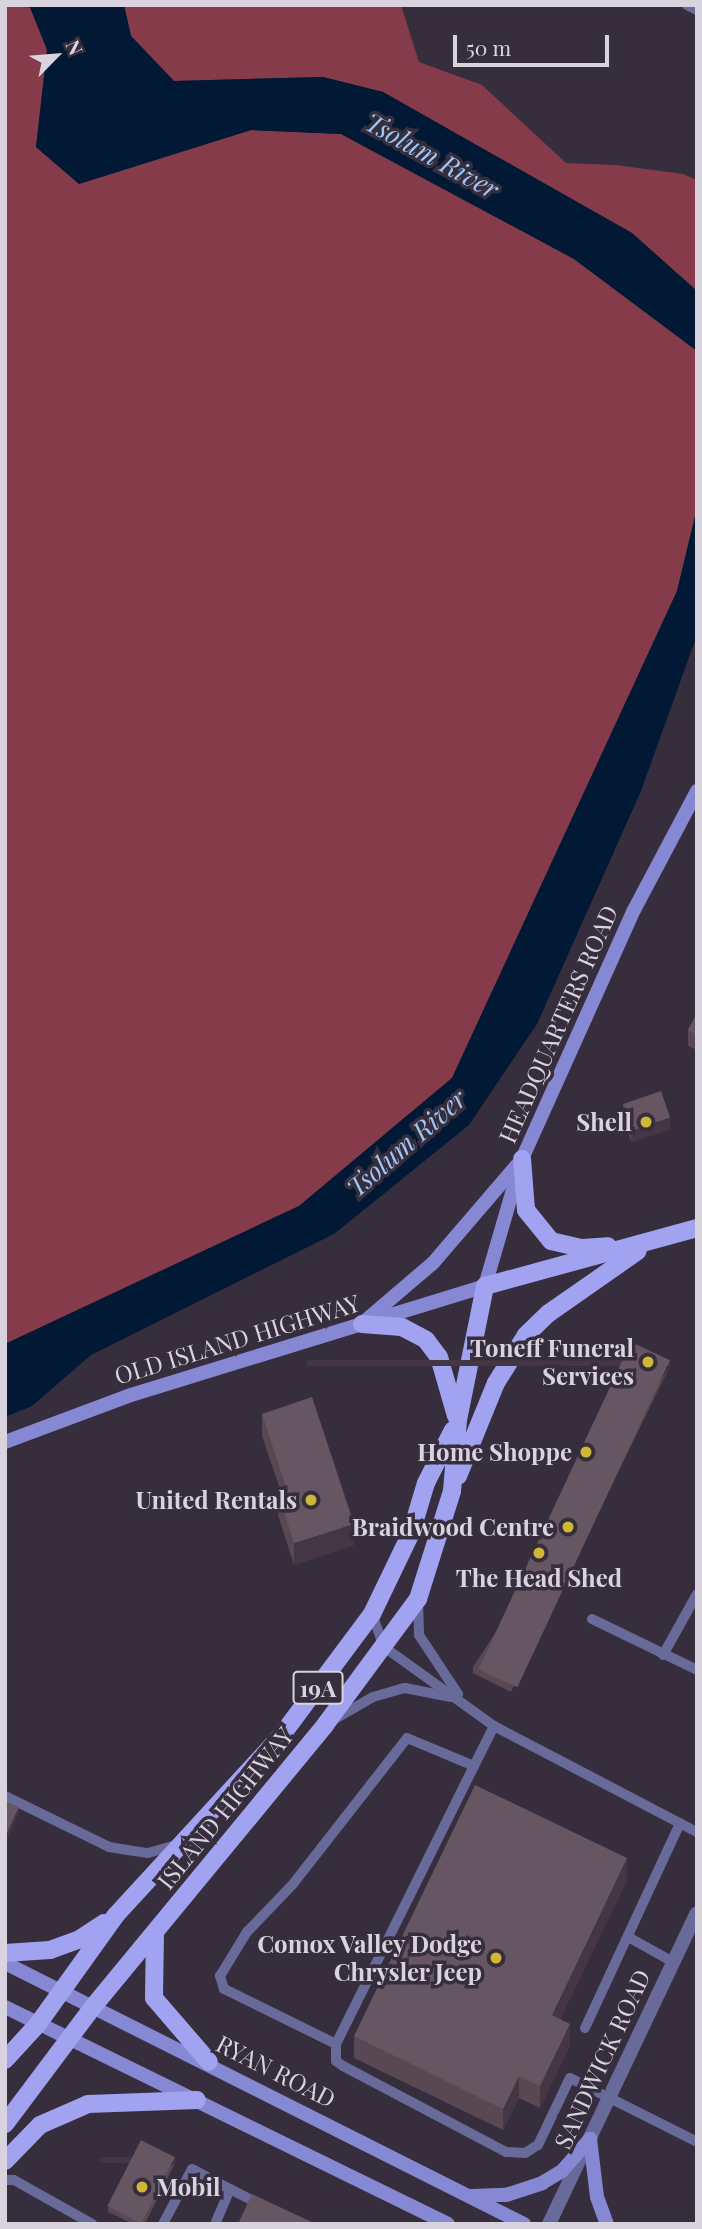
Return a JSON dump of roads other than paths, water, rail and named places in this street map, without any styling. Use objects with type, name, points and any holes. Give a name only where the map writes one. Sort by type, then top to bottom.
[{"type":"main road","name":"HEADQUARTERS ROAD","points":[[485,1286],[522,1159],[634,909],[697,791]]},
{"type":"main road","points":[[522,1159],[526,1210],[551,1241],[582,1248],[646,1244]]},
{"type":"main road","points":[[362,1324],[445,1250],[522,1159]]},
{"type":"main road","points":[[485,1286],[697,1228]]},
{"type":"main road","points":[[452,1491],[496,1383],[526,1335],[557,1306],[646,1244]]},
{"type":"main road","name":"OLD ISLAND HIGHWAY","points":[[5,1442],[131,1395],[485,1286]]},
{"type":"main road","name":"ISLAND HIGHWAY","points":[[5,2124],[92,2008],[325,1725],[418,1599],[452,1491],[458,1420],[485,1286]]},
{"type":"main road","points":[[362,1324],[402,1327],[426,1340],[439,1357],[458,1420]]},
{"type":"main road","name":"ISLAND HIGHWAY","points":[[5,2060],[38,2024],[116,1915],[187,1842],[284,1732],[372,1614],[411,1534],[426,1483],[458,1420]]},
{"type":"main road","points":[[5,1953],[50,1950],[78,1940],[116,1915]]},
{"type":"main road","points":[[155,1933],[154,1998],[209,2062]]},
{"type":"main road","name":"RYAN ROAD","points":[[5,1963],[92,2008],[209,2062],[524,2224]]},
{"type":"main road","points":[[5,2007],[443,2222]]},
{"type":"main road","points":[[5,2161],[40,2125],[88,2104],[197,2100]]},
{"type":"main road","points":[[470,2196],[506,2195],[542,2183],[562,2171],[590,2138]]},
{"type":"main road","points":[[590,2138],[597,2197],[607,2224]]},
{"type":"street","name":"SANDWICK ROAD","points":[[549,2224],[697,1913]]},
{"type":"lane","points":[[687,5],[697,10]]},
{"type":"lane","points":[[663,1655],[697,1594]]},
{"type":"lane","points":[[418,1599],[419,1635],[462,1700]]},
{"type":"lane","points":[[372,1614],[384,1647],[462,1700],[494,1726],[697,1832]]},
{"type":"lane","points":[[592,1619],[697,1670]]},
{"type":"lane","points":[[325,1725],[373,1697],[405,1688],[462,1700]]},
{"type":"lane","points":[[494,1726],[333,2052],[343,2066],[506,2152],[525,2153],[538,2144],[570,2078],[609,2095],[697,2142]]},
{"type":"lane","points":[[336,2044],[224,1989],[223,1971],[247,1932],[302,1874],[407,1738],[474,1766]]},
{"type":"lane","points":[[5,1796],[109,1847],[148,1853],[187,1842]]},
{"type":"lane","points":[[585,2028],[630,1938],[680,1823]]},
{"type":"lane","points":[[630,1938],[673,1962]]},
{"type":"lane","points":[[163,2224],[192,2169],[276,2212]]},
{"type":"lane","points":[[5,2180],[14,2180],[92,2224]]},
{"type":"lane","points":[[215,2224],[230,2189]]},
{"type":"water","name":"Tsolum River","points":[[29,5],[124,5],[131,36],[174,81],[323,77],[383,92],[632,233],[697,291],[697,351],[574,259],[341,134],[251,130],[79,184],[36,147],[47,50]]},
{"type":"water","name":"Tsolum River","points":[[697,508],[697,635],[641,791],[537,1024],[469,1125],[334,1234],[91,1355],[32,1406],[5,1417],[5,1344],[299,1206],[452,1078],[677,591]]},
{"type":"place","name":"Shell","points":[[646,1122]]},
{"type":"place","name":"Toneff Funeral Services","points":[[648,1362]]},
{"type":"place","name":"Home Shoppe","points":[[586,1452]]},
{"type":"place","name":"United Rentals","points":[[311,1500]]},
{"type":"place","name":"Braidwood Centre","points":[[568,1527]]},
{"type":"place","name":"The Head Shed","points":[[539,1553]]},
{"type":"place","name":"Comox Valley Dodge Chrysler Jeep","points":[[496,1958]]},
{"type":"place","name":"Mobil","points":[[142,2187]]}]
